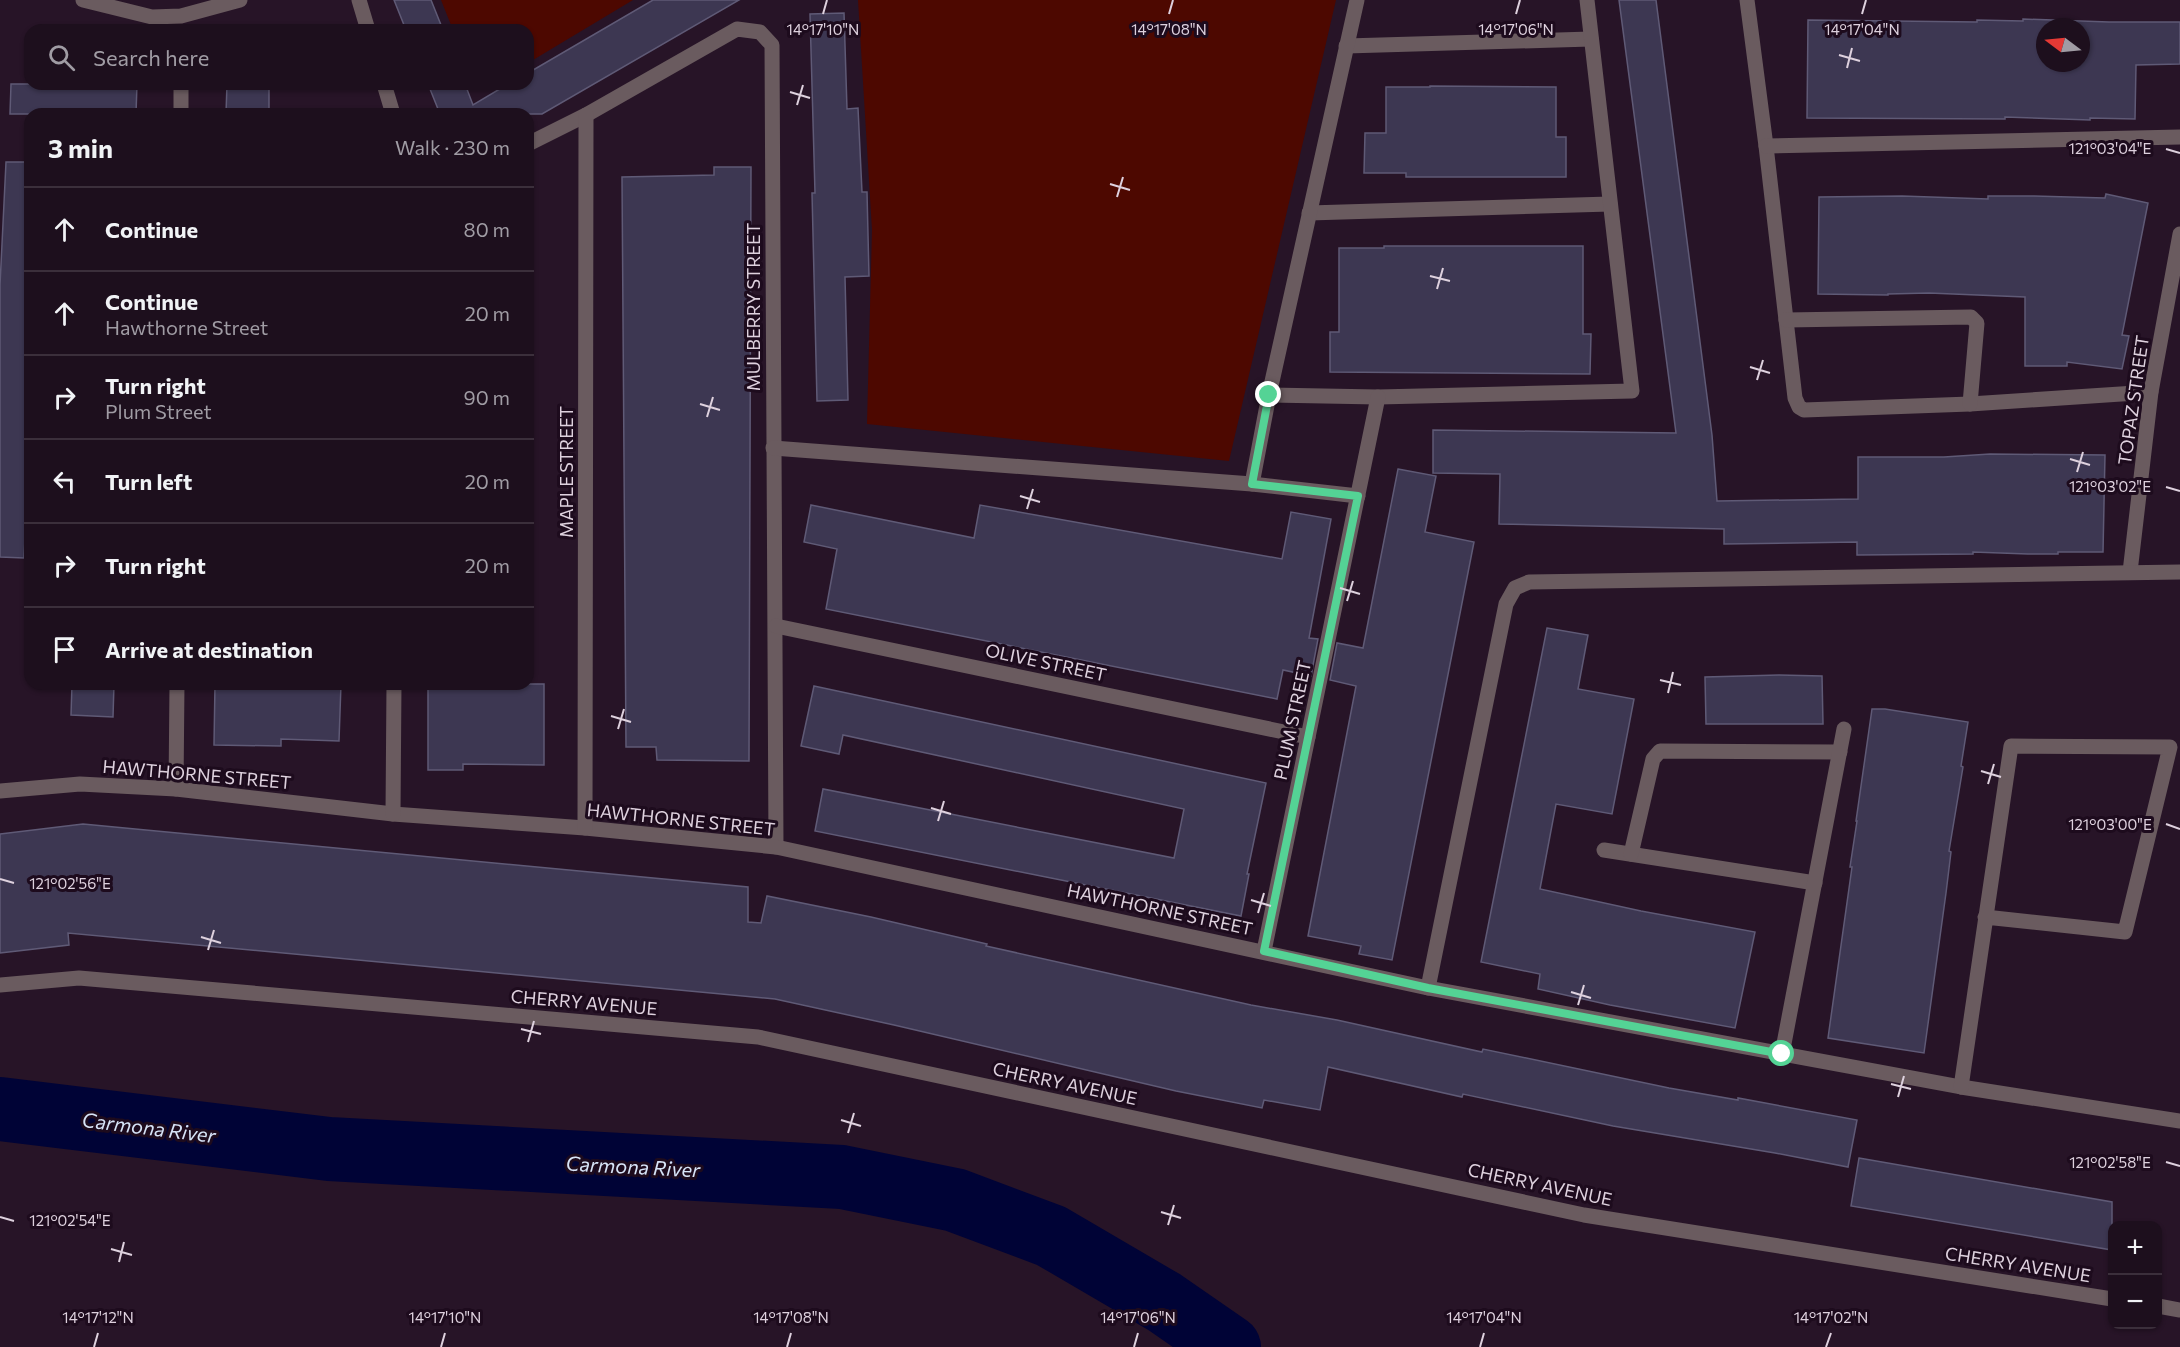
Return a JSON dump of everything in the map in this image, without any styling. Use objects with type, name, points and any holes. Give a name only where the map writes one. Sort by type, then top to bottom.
[{"type":"street","points":[[84,0],[181,23],[240,0]]},
{"type":"street","points":[[359,0],[366,24]]},
{"type":"street","points":[[1252,484],[1269,395],[1357,0]]},
{"type":"street","points":[[1269,395],[1378,397],[1632,391],[1587,0]]},
{"type":"street","points":[[1747,0],[1795,398],[1799,407],[1804,410],[1970,404],[2151,392]]},
{"type":"street","name":"MULBERRY STREET","points":[[534,141],[586,116],[738,29],[760,32],[772,45],[776,848]]},
{"type":"street","points":[[1346,46],[1591,39]]},
{"type":"street","points":[[181,90],[181,108]]},
{"type":"street","points":[[386,90],[391,108]]},
{"type":"street","name":"MAPLE STREET","points":[[585,828],[586,116]]},
{"type":"street","points":[[1766,146],[2180,137]]},
{"type":"street","points":[[1309,213],[1610,204]]},
{"type":"street","name":"TOPAZ STREET","points":[[2130,572],[2151,392],[2180,234]]},
{"type":"street","points":[[1786,321],[1971,317],[1977,323],[1970,404]]},
{"type":"street","name":"PLUM STREET","points":[[1264,951],[1378,397]]},
{"type":"street","points":[[773,448],[1252,484],[1358,496]]},
{"type":"street","points":[[1428,988],[1506,604],[1515,588],[1529,582],[2180,572]]},
{"type":"street","name":"OLIVE STREET","points":[[776,626],[1308,737]]},
{"type":"street","points":[[176,789],[177,690]]},
{"type":"street","points":[[393,814],[394,690]]},
{"type":"street","points":[[1782,1054],[1844,729]]},
{"type":"street","points":[[1961,1087],[1985,917],[2010,746],[2170,747],[2126,932],[1985,917]]},
{"type":"street","points":[[1632,854],[1653,759],[1660,751],[1840,752]]},
{"type":"street","name":"HAWTHORNE STREET","points":[[0,791],[80,784],[176,789],[393,814],[585,828],[776,848],[1428,988],[1961,1087],[2180,1121]]},
{"type":"street","points":[[1604,850],[1815,883]]},
{"type":"street","name":"CHERRY AVENUE","points":[[0,985],[79,978],[759,1037],[1584,1215],[2108,1298]]},
{"type":"street","points":[[2162,1307],[2180,1310]]},
{"type":"shaded area","points":[[441,0],[633,0],[534,59],[534,24],[451,24]]},
{"type":"shaded area","points":[[858,0],[1336,0],[1229,461],[867,424],[872,230]]},
{"type":"building","points":[[394,0],[431,0],[441,24],[404,24]]},
{"type":"building","points":[[653,0],[739,0],[542,114],[534,114],[534,108],[438,108],[430,90],[467,90],[473,105],[498,90],[534,90],[534,69]]},
{"type":"building","points":[[1619,0],[1656,0],[1712,435],[1717,501],[1858,499],[1858,457],[1944,457],[1990,454],[2105,455],[2103,552],[1857,555],[1857,542],[1724,544],[1724,529],[1499,524],[1500,474],[1433,473],[1433,430],[1676,433]]},
{"type":"building","points":[[844,13],[847,109],[858,108],[862,192],[867,192],[869,276],[845,277],[848,400],[817,401],[810,14]]},
{"type":"building","points":[[2036,19],[2036,72],[2090,72],[2090,21],[2180,22],[2180,64],[2136,65],[2135,119],[1807,118],[1808,20],[1977,22],[1977,20]]},
{"type":"building","points":[[11,84],[24,84],[24,90],[137,90],[136,108],[24,108],[24,114],[10,114]]},
{"type":"building","points":[[1386,87],[1556,87],[1556,137],[1566,137],[1566,177],[1406,177],[1406,173],[1364,173],[1365,133],[1386,133]]},
{"type":"building","points":[[227,90],[269,90],[269,108],[226,108]]},
{"type":"building","points":[[6,162],[24,162],[24,558],[0,557],[0,285]]},
{"type":"building","points":[[714,167],[751,167],[749,761],[657,760],[656,747],[626,747],[622,177],[714,175]]},
{"type":"building","points":[[2106,194],[2148,203],[2122,335],[2129,336],[2122,369],[2067,362],[2067,366],[2025,366],[2025,297],[1929,293],[1818,294],[1819,197],[2105,198]]},
{"type":"building","points":[[1384,246],[1583,246],[1583,334],[1591,334],[1590,374],[1330,372],[1330,332],[1339,332],[1339,248],[1384,248]]},
{"type":"building","points":[[1398,469],[1436,476],[1425,532],[1474,542],[1392,960],[1359,954],[1361,946],[1308,936],[1356,686],[1330,680],[1337,643],[1363,648]]},
{"type":"building","points":[[811,505],[974,538],[980,505],[1282,559],[1291,512],[1331,519],[1309,638],[1318,639],[1311,676],[1283,670],[1277,699],[826,609],[837,549],[804,542]]},
{"type":"building","points":[[1547,628],[1588,635],[1578,689],[1634,699],[1612,814],[1556,804],[1540,889],[1755,932],[1735,1028],[1538,989],[1540,974],[1481,962]]},
{"type":"building","points":[[1822,676],[1823,724],[1706,724],[1705,677]]},
{"type":"building","points":[[534,684],[544,684],[544,765],[463,764],[463,770],[428,770],[428,690],[534,690]]},
{"type":"building","points":[[814,686],[1266,783],[1247,874],[1249,874],[1241,916],[815,831],[823,789],[1174,858],[1184,809],[843,735],[839,754],[801,746]]},
{"type":"building","points":[[72,690],[114,690],[113,717],[71,715]]},
{"type":"building","points":[[215,690],[341,690],[339,741],[281,739],[281,746],[214,745]]},
{"type":"building","points":[[1872,709],[1968,722],[1949,851],[1951,852],[1946,893],[1924,1053],[1828,1038]]},
{"type":"building","points":[[83,824],[748,887],[748,922],[761,923],[767,896],[871,917],[987,944],[986,946],[1251,1005],[1337,1020],[1482,1052],[1483,1049],[1669,1088],[1857,1120],[1848,1167],[1613,1126],[1463,1094],[1462,1097],[1328,1067],[1320,1110],[1264,1100],[1262,1108],[1176,1091],[775,999],[68,933],[69,945],[0,953],[0,834]]},
{"type":"building","points":[[1859,1158],[2112,1202],[2112,1221],[2108,1221],[2108,1249],[1851,1206]]},
{"type":"waterway","name":"Carmona River","points":[[0,1109],[329,1149],[842,1177],[955,1200],[1051,1236],[1164,1302],[1229,1347]]},
{"type":"route","points":[[1269,395],[1252,484],[1358,496],[1264,951],[1428,988],[1782,1054]]}]
